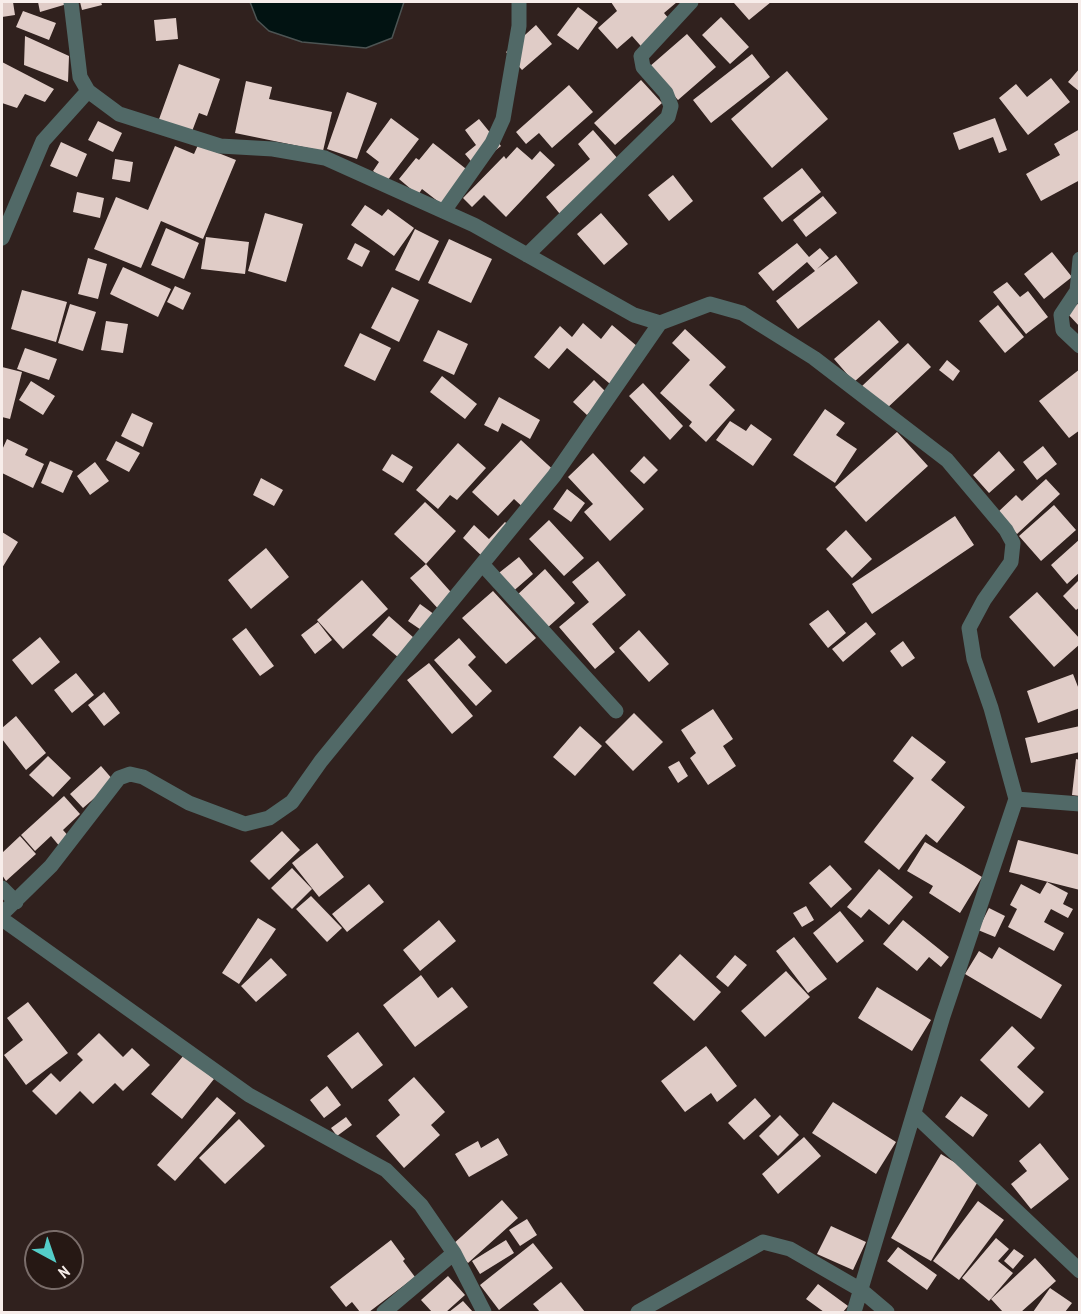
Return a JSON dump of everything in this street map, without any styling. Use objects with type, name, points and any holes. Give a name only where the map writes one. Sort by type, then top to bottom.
[{"type":"street","points":[[71,2],[80,78],[88,91],[119,114],[220,146],[273,149],[325,158],[444,211],[634,315],[660,323]]},
{"type":"street","points":[[444,211],[492,143],[503,119],[519,26],[519,2]]},
{"type":"street","points":[[527,255],[668,117],[671,106],[666,93],[643,67],[641,56],[692,2]]},
{"type":"street","points":[[2,238],[43,141],[88,91]]},
{"type":"street","points":[[1080,259],[1077,291],[1061,315],[1063,330],[1080,346]]},
{"type":"street","points":[[2,914],[51,866],[119,778],[130,774],[143,777],[189,803],[245,824],[268,818],[292,802],[321,761],[554,476],[660,323],[710,304],[742,313],[814,358],[947,460],[1006,530],[1013,543],[1011,562],[984,600],[969,628],[974,659],[994,718],[1016,799],[950,994],[854,1312]]},
{"type":"street","points":[[482,564],[616,711]]},
{"type":"street","points":[[1016,799],[1080,804]]},
{"type":"street","points":[[2,888],[16,902]]},
{"type":"street","points":[[2,919],[249,1095],[386,1170],[421,1205],[454,1253],[484,1312]]},
{"type":"street","points":[[914,1114],[1080,1271]]},
{"type":"street","points":[[638,1312],[763,1242],[790,1249],[861,1290],[887,1312]]},
{"type":"street","points":[[384,1312],[454,1253]]},
{"type":"shaded area","points":[[250,2],[404,2],[392,38],[366,48],[302,42],[269,31],[257,20]]},
{"type":"building","points":[[2,2],[13,2],[15,15],[2,17]]},
{"type":"building","points":[[38,2],[66,2],[67,4],[40,12]]},
{"type":"building","points":[[80,2],[101,2],[102,5],[82,10]]},
{"type":"building","points":[[611,2],[677,2],[664,13],[676,27],[647,53],[632,36],[617,49],[598,28],[617,11]]},
{"type":"building","points":[[771,2],[749,20],[734,3]]},
{"type":"building","points":[[578,7],[598,22],[578,50],[557,35]]},
{"type":"building","points":[[23,11],[56,23],[49,40],[16,27]]},
{"type":"building","points":[[721,17],[749,47],[730,64],[702,35]]},
{"type":"building","points":[[176,18],[178,39],[156,41],[154,20]]},
{"type":"building","points":[[536,25],[552,44],[522,70],[506,52]]},
{"type":"building","points":[[687,34],[716,67],[678,100],[649,67]]},
{"type":"building","points":[[25,36],[69,56],[68,82],[24,65]]},
{"type":"building","points":[[752,54],[770,77],[711,123],[693,100]]},
{"type":"building","points":[[2,62],[54,89],[45,102],[25,94],[17,108],[2,103]]},
{"type":"building","points":[[179,64],[220,79],[207,116],[199,113],[191,134],[158,122]]},
{"type":"building","points":[[1080,68],[1080,92],[1068,82]]},
{"type":"building","points":[[787,71],[828,119],[772,168],[731,119]]},
{"type":"building","points":[[1051,78],[1070,102],[1028,135],[999,98],[1016,84],[1027,97]]},
{"type":"building","points":[[641,80],[662,103],[615,145],[594,123]]},
{"type":"building","points":[[246,81],[272,87],[269,99],[332,112],[323,151],[235,133]]},
{"type":"building","points":[[569,85],[593,112],[552,148],[539,133],[526,144],[516,132]]},
{"type":"building","points":[[347,92],[377,103],[357,159],[327,149]]},
{"type":"building","points":[[391,118],[419,139],[387,181],[373,171],[379,162],[366,152]]},
{"type":"building","points":[[995,118],[1007,150],[999,153],[993,137],[959,150],[953,133]]},
{"type":"building","points":[[479,119],[501,146],[475,166],[465,154],[476,145],[465,130]]},
{"type":"building","points":[[98,121],[122,133],[113,152],[88,140]]},
{"type":"building","points":[[1080,129],[1080,180],[1041,201],[1026,174],[1060,155],[1054,144]]},
{"type":"building","points":[[593,130],[625,167],[564,219],[546,197],[590,159],[578,144]]},
{"type":"building","points":[[61,142],[87,154],[77,177],[50,166]]},
{"type":"building","points":[[433,143],[470,172],[444,206],[422,189],[418,195],[399,179],[416,158],[419,160]]},
{"type":"building","points":[[198,145],[236,160],[203,239],[161,221],[141,268],[94,249],[116,197],[148,210],[175,146],[194,154]]},
{"type":"building","points":[[517,147],[532,160],[540,151],[555,165],[506,217],[484,195],[472,207],[463,198],[504,156],[506,159]]},
{"type":"building","points":[[115,159],[133,162],[130,182],[112,179]]},
{"type":"building","points":[[802,168],[821,192],[782,222],[763,198]]},
{"type":"building","points":[[673,175],[693,201],[669,221],[648,195]]},
{"type":"building","points":[[77,192],[104,198],[100,218],[73,212]]},
{"type":"building","points":[[823,196],[837,213],[806,237],[793,220]]},
{"type":"building","points":[[365,205],[382,216],[388,209],[414,228],[394,256],[351,225]]},
{"type":"building","points":[[265,213],[303,224],[286,282],[248,271]]},
{"type":"building","points":[[601,213],[628,244],[604,265],[577,234]]},
{"type":"building","points":[[166,228],[199,243],[184,279],[151,265]]},
{"type":"building","points":[[415,229],[439,241],[419,281],[395,270]]},
{"type":"building","points":[[206,237],[249,242],[245,274],[201,269]]},
{"type":"building","points":[[449,239],[492,259],[471,303],[428,283]]},
{"type":"building","points":[[355,243],[370,251],[362,267],[347,259]]},
{"type":"building","points":[[797,243],[809,257],[820,248],[829,258],[817,269],[836,255],[858,283],[798,329],[776,301],[815,271],[807,262],[773,291],[758,273]]},
{"type":"building","points":[[1052,252],[1072,277],[1044,299],[1024,274]]},
{"type":"building","points":[[88,258],[107,264],[98,299],[78,294]]},
{"type":"building","points":[[123,267],[171,289],[158,317],[110,294]]},
{"type":"building","points":[[1007,282],[1020,297],[1028,291],[1048,317],[1026,334],[993,292]]},
{"type":"building","points":[[175,286],[191,293],[183,310],[167,302]]},
{"type":"building","points":[[392,287],[419,300],[399,342],[371,328]]},
{"type":"building","points":[[22,290],[67,302],[56,342],[11,329]]},
{"type":"building","points":[[1080,302],[1080,327],[1067,313]]},
{"type":"building","points":[[70,304],[96,312],[83,351],[58,343]]},
{"type":"building","points":[[998,305],[1024,337],[1005,353],[979,321]]},
{"type":"building","points":[[879,320],[899,342],[854,382],[834,359]]},
{"type":"building","points":[[106,321],[128,324],[123,353],[101,350]]},
{"type":"building","points":[[583,323],[601,339],[612,325],[644,352],[615,388],[567,348],[549,369],[534,357],[560,326],[572,337]]},
{"type":"building","points":[[685,329],[726,367],[709,385],[735,410],[706,442],[689,426],[692,422],[660,393],[690,360],[672,343]]},
{"type":"building","points":[[438,330],[468,344],[454,375],[423,361]]},
{"type":"building","points":[[360,333],[391,348],[375,381],[344,366]]},
{"type":"building","points":[[908,343],[931,367],[885,410],[862,386]]},
{"type":"building","points":[[25,348],[57,359],[49,380],[17,369]]},
{"type":"building","points":[[947,360],[960,371],[953,381],[939,370]]},
{"type":"building","points":[[2,367],[22,372],[10,419],[2,417]]},
{"type":"building","points":[[1080,369],[1080,430],[1069,438],[1039,401]]},
{"type":"building","points":[[442,376],[477,404],[465,419],[430,392]]},
{"type":"building","points":[[594,380],[607,393],[587,415],[573,402]]},
{"type":"building","points":[[31,381],[55,396],[43,415],[19,400]]},
{"type":"building","points":[[643,383],[683,426],[670,440],[629,396]]},
{"type":"building","points":[[499,397],[540,420],[530,439],[502,423],[498,432],[484,425]]},
{"type":"building","points":[[825,409],[845,423],[836,435],[857,449],[835,483],[793,455]]},
{"type":"building","points":[[132,413],[153,423],[143,447],[121,436]]},
{"type":"building","points":[[730,421],[746,431],[751,424],[772,439],[753,466],[716,440]]},
{"type":"building","points":[[897,432],[928,466],[866,522],[835,487]]},
{"type":"building","points":[[7,439],[28,449],[25,455],[44,464],[33,488],[2,473],[2,450]]},
{"type":"building","points":[[521,440],[560,476],[527,511],[514,499],[498,516],[472,492]]},
{"type":"building","points":[[116,441],[140,453],[129,472],[106,460]]},
{"type":"building","points":[[458,443],[486,468],[457,500],[450,495],[438,509],[416,490]]},
{"type":"building","points":[[1043,446],[1057,464],[1037,480],[1023,462]]},
{"type":"building","points":[[999,451],[1015,470],[989,493],[973,475]]},
{"type":"building","points":[[593,453],[644,509],[610,541],[584,512],[593,504],[568,477]]},
{"type":"building","points":[[392,454],[413,467],[403,483],[382,470]]},
{"type":"building","points":[[644,456],[658,470],[644,484],[630,471]]},
{"type":"building","points":[[50,461],[73,471],[63,493],[41,483]]},
{"type":"building","points":[[95,462],[109,481],[90,495],[77,476]]},
{"type":"building","points":[[261,478],[283,490],[274,506],[253,495]]},
{"type":"building","points":[[1046,479],[1060,494],[1017,534],[997,513],[1016,495],[1022,501]]},
{"type":"building","points":[[567,489],[585,503],[571,522],[553,509]]},
{"type":"building","points":[[425,502],[456,531],[426,564],[394,534]]},
{"type":"building","points":[[1054,505],[1076,530],[1041,561],[1019,536]]},
{"type":"building","points":[[955,516],[974,545],[872,614],[852,584]]},
{"type":"building","points":[[549,520],[584,558],[564,576],[529,539]]},
{"type":"building","points":[[505,522],[513,529],[486,560],[463,538],[474,525],[489,539]]},
{"type":"building","points":[[846,530],[872,559],[852,578],[826,549]]},
{"type":"building","points":[[2,532],[18,542],[2,568]]},
{"type":"building","points":[[1080,539],[1080,572],[1067,584],[1051,565]]},
{"type":"building","points":[[266,548],[289,577],[251,609],[228,580]]},
{"type":"building","points":[[519,557],[533,574],[510,594],[495,576]]},
{"type":"building","points":[[598,561],[626,595],[592,624],[615,652],[595,669],[559,627],[589,602],[572,582]]},
{"type":"building","points":[[426,564],[457,599],[442,613],[410,578]]},
{"type":"building","points":[[545,569],[575,603],[546,629],[516,596]]},
{"type":"building","points":[[1080,579],[1080,607],[1076,610],[1063,596]]},
{"type":"building","points":[[362,580],[388,609],[343,649],[317,620]]},
{"type":"building","points":[[493,591],[536,638],[506,664],[462,618]]},
{"type":"building","points":[[1037,592],[1080,639],[1080,644],[1054,667],[1009,617]]},
{"type":"building","points":[[420,604],[442,620],[430,636],[408,621]]},
{"type":"building","points":[[828,610],[846,633],[828,648],[809,624]]},
{"type":"building","points":[[389,616],[422,645],[406,664],[372,635]]},
{"type":"building","points":[[318,622],[332,640],[315,654],[301,635]]},
{"type":"building","points":[[866,622],[876,634],[843,662],[832,649]]},
{"type":"building","points":[[246,628],[274,666],[260,676],[232,639]]},
{"type":"building","points":[[639,630],[669,664],[649,682],[619,648]]},
{"type":"building","points":[[40,637],[60,662],[32,685],[12,660]]},
{"type":"building","points":[[459,638],[476,657],[468,665],[492,691],[476,706],[434,660]]},
{"type":"building","points":[[903,641],[915,658],[902,667],[890,651]]},
{"type":"building","points":[[429,663],[473,716],[452,734],[407,680]]},
{"type":"building","points":[[76,673],[94,695],[72,713],[54,690]]},
{"type":"building","points":[[1073,674],[1080,692],[1080,708],[1038,723],[1027,691]]},
{"type":"building","points":[[104,692],[120,713],[104,726],[88,705]]},
{"type":"building","points":[[713,709],[733,739],[723,746],[736,766],[708,785],[690,758],[696,753],[681,730]]},
{"type":"building","points":[[634,713],[663,742],[633,771],[605,742]]},
{"type":"building","points":[[16,716],[46,753],[26,770],[2,739],[2,728]]},
{"type":"building","points":[[580,726],[602,746],[575,776],[553,757]]},
{"type":"building","points":[[1080,726],[1080,752],[1031,763],[1025,738]]},
{"type":"building","points":[[912,736],[946,762],[931,780],[965,807],[937,843],[926,834],[899,870],[864,842],[914,778],[893,761]]},
{"type":"building","points":[[48,756],[71,778],[53,797],[29,775]]},
{"type":"building","points":[[1076,759],[1080,760],[1080,796],[1072,795]]},
{"type":"building","points":[[679,761],[688,776],[678,783],[668,767]]},
{"type":"building","points":[[101,766],[114,781],[83,808],[70,794]]},
{"type":"building","points":[[64,796],[80,814],[63,830],[71,839],[61,848],[51,836],[35,851],[21,835]]},
{"type":"building","points":[[282,831],[300,850],[269,880],[250,861]]},
{"type":"building","points":[[20,836],[36,854],[6,881],[2,875],[2,853]]},
{"type":"building","points":[[1018,840],[1080,855],[1080,890],[1009,872]]},
{"type":"building","points":[[925,842],[982,877],[960,913],[929,893],[933,886],[907,871]]},
{"type":"building","points":[[317,843],[344,877],[319,897],[292,863]]},
{"type":"building","points":[[830,865],[852,889],[831,908],[809,883]]},
{"type":"building","points":[[292,868],[312,889],[292,909],[271,888]]},
{"type":"building","points":[[879,869],[913,897],[889,925],[869,909],[861,918],[847,907]]},
{"type":"building","points":[[1047,882],[1068,893],[1063,904],[1073,909],[1068,918],[1051,909],[1044,922],[1064,933],[1054,951],[1008,927],[1017,909],[1010,905],[1021,884],[1040,894]]},
{"type":"building","points":[[369,884],[384,902],[347,932],[332,914]]},
{"type":"building","points":[[311,896],[342,928],[327,942],[296,909]]},
{"type":"building","points":[[806,906],[814,920],[802,927],[793,913]]},
{"type":"building","points":[[989,908],[1005,916],[995,937],[978,930]]},
{"type":"building","points":[[840,911],[864,941],[837,963],[813,933]]},
{"type":"building","points":[[258,918],[276,929],[239,984],[222,973]]},
{"type":"building","points":[[439,920],[456,941],[420,971],[403,950]]},
{"type":"building","points":[[903,920],[949,957],[941,967],[929,957],[917,971],[883,944]]},
{"type":"building","points":[[794,937],[827,979],[808,993],[776,951]]},
{"type":"building","points":[[999,947],[1062,985],[1041,1019],[965,974],[979,951],[992,959]]},
{"type":"building","points":[[680,954],[721,992],[694,1021],[653,983]]},
{"type":"building","points":[[735,955],[747,965],[728,987],[716,977]]},
{"type":"building","points":[[271,958],[287,975],[256,1002],[241,986]]},
{"type":"building","points":[[786,971],[810,997],[765,1037],[741,1011]]},
{"type":"building","points":[[421,975],[438,998],[452,987],[468,1007],[415,1047],[383,1005]]},
{"type":"building","points":[[877,987],[931,1020],[912,1051],[858,1018]]},
{"type":"building","points":[[28,1002],[68,1053],[26,1085],[4,1055],[23,1040],[7,1018]]},
{"type":"building","points":[[1012,1026],[1035,1048],[1017,1067],[1044,1092],[1029,1108],[980,1060]]},
{"type":"building","points":[[358,1032],[383,1065],[352,1089],[327,1056]]},
{"type":"building","points":[[99,1033],[123,1057],[132,1048],[150,1065],[123,1091],[115,1083],[93,1104],[80,1091],[56,1115],[32,1091],[51,1073],[60,1082],[83,1060],[77,1054]]},
{"type":"building","points":[[706,1046],[737,1086],[717,1102],[711,1093],[685,1112],[661,1081]]},
{"type":"building","points":[[184,1055],[214,1079],[182,1119],[151,1094]]},
{"type":"building","points":[[414,1077],[445,1112],[431,1125],[440,1135],[404,1168],[376,1136],[400,1115],[388,1100]]},
{"type":"building","points":[[327,1086],[341,1105],[324,1118],[310,1100]]},
{"type":"building","points":[[961,1096],[988,1115],[973,1137],[945,1117]]},
{"type":"building","points":[[217,1097],[236,1113],[175,1181],[157,1165]]},
{"type":"building","points":[[755,1098],[771,1116],[744,1140],[728,1123]]},
{"type":"building","points":[[833,1102],[896,1142],[876,1174],[812,1133]]},
{"type":"building","points":[[780,1115],[799,1135],[778,1156],[759,1136]]},
{"type":"building","points":[[346,1117],[352,1125],[337,1136],[331,1128]]},
{"type":"building","points":[[239,1119],[265,1146],[225,1184],[199,1158]]},
{"type":"building","points":[[804,1137],[821,1156],[778,1194],[762,1174]]},
{"type":"building","points":[[498,1138],[508,1155],[469,1177],[455,1154],[478,1141],[481,1148]]},
{"type":"building","points":[[1040,1143],[1069,1179],[1031,1209],[1011,1184],[1027,1171],[1019,1161]]},
{"type":"building","points":[[941,1154],[980,1178],[931,1261],[891,1238]]},
{"type":"building","points":[[502,1200],[518,1218],[468,1263],[452,1245]]},
{"type":"building","points":[[978,1201],[1004,1220],[959,1280],[933,1261]]},
{"type":"building","points":[[527,1219],[537,1235],[520,1246],[509,1230]]},
{"type":"building","points":[[831,1226],[866,1242],[853,1270],[817,1254]]},
{"type":"building","points":[[996,1238],[1009,1249],[998,1261],[1013,1273],[989,1301],[962,1278]]},
{"type":"building","points":[[391,1240],[415,1277],[369,1312],[360,1312],[352,1302],[346,1307],[330,1287]]},
{"type":"building","points":[[506,1240],[514,1253],[480,1274],[472,1261]]},
{"type":"building","points":[[533,1243],[553,1268],[499,1310],[480,1285]]},
{"type":"building","points":[[898,1247],[937,1275],[927,1290],[887,1261]]},
{"type":"building","points":[[1014,1249],[1024,1256],[1013,1269],[1004,1261]]},
{"type":"building","points":[[1035,1258],[1056,1281],[1021,1312],[1003,1312],[991,1299]]},
{"type":"building","points":[[448,1276],[465,1295],[446,1312],[432,1312],[421,1300]]},
{"type":"building","points":[[561,1282],[585,1312],[540,1312],[533,1304]]},
{"type":"building","points":[[818,1284],[848,1306],[843,1312],[824,1312],[806,1299]]},
{"type":"building","points":[[1050,1288],[1072,1303],[1065,1312],[1033,1312]]},
{"type":"building","points":[[463,1301],[473,1312],[449,1312]]}]
